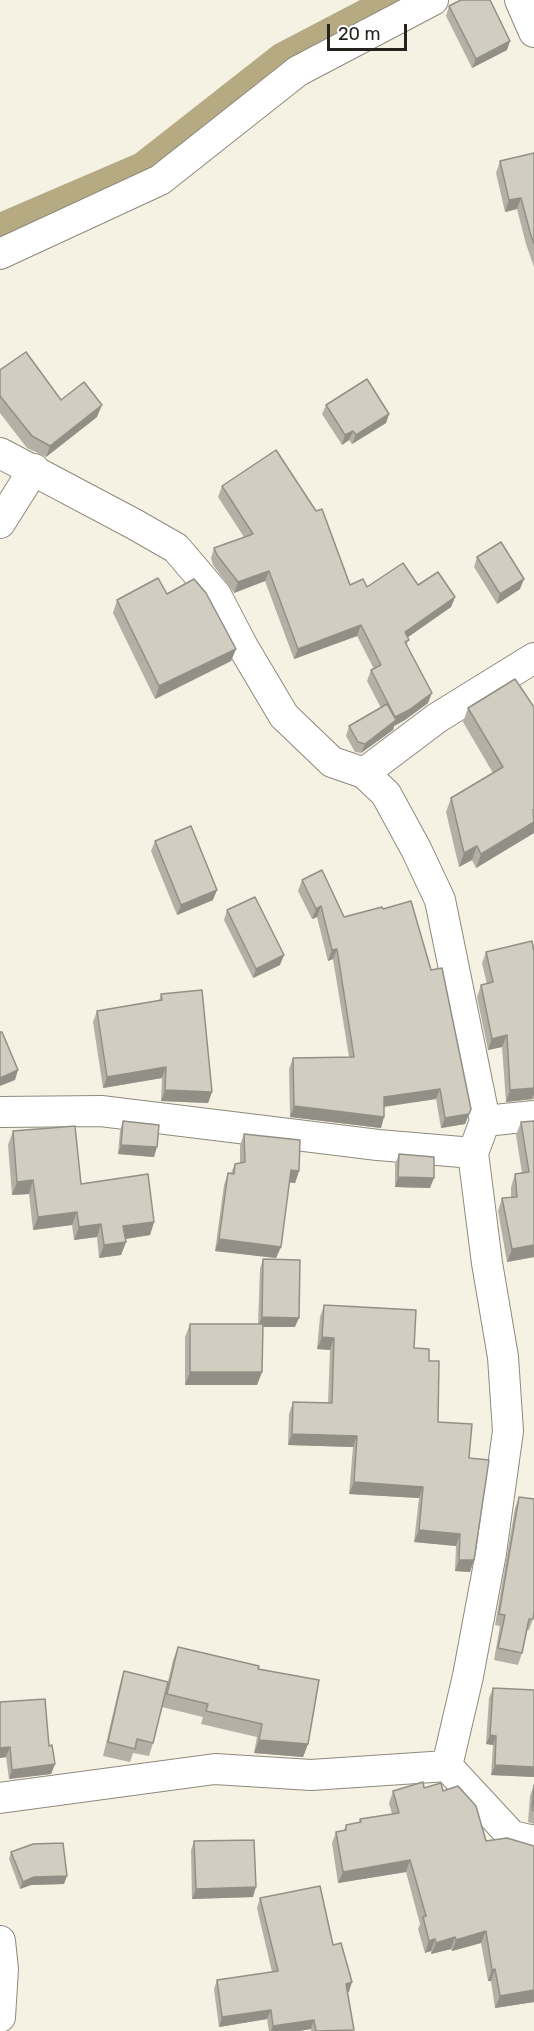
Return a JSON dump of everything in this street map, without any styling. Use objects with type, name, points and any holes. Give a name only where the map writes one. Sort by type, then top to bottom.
[{"type":"street","points":[[0,254],[160,180],[298,71],[433,0]]},
{"type":"street","points":[[520,0],[534,32]]},
{"type":"street","points":[[0,453],[176,548],[216,595],[243,647],[284,716],[332,762],[364,773],[386,794],[440,900],[484,1121],[472,1153],[503,1357],[508,1431],[489,1564],[468,1676],[447,1766]]},
{"type":"street","points":[[0,523],[34,470]]},
{"type":"street","points":[[364,773],[436,718],[534,658]]},
{"type":"street","points":[[0,1112],[101,1111],[378,1145],[472,1153]]},
{"type":"street","points":[[484,1121],[534,1116]]},
{"type":"street","points":[[0,1798],[214,1768],[311,1775],[447,1766]]},
{"type":"street","points":[[447,1766],[512,1836],[534,1840]]},
{"type":"street","points":[[0,1941],[3,1969],[0,2017]]},
{"type":"shaded area","points":[[360,0],[410,0],[149,173],[0,241],[0,212],[135,154],[274,45]]},
{"type":"building","points":[[461,0],[490,0],[510,41],[476,59],[449,6]]},
{"type":"building","points":[[534,153],[534,244],[521,198],[509,200],[500,161]]},
{"type":"building","points":[[26,352],[61,400],[84,382],[102,405],[50,446],[32,436],[0,396],[0,370]]},
{"type":"building","points":[[367,379],[389,414],[356,435],[353,431],[345,435],[326,405]]},
{"type":"building","points":[[276,450],[316,511],[322,509],[350,585],[363,579],[367,587],[403,563],[418,585],[438,572],[455,597],[405,632],[409,640],[405,642],[432,693],[395,717],[371,670],[381,665],[361,625],[298,649],[269,571],[238,582],[217,555],[214,548],[253,534],[222,486]]},
{"type":"building","points":[[501,542],[524,579],[500,594],[477,557]]},
{"type":"building","points":[[158,578],[167,594],[194,579],[206,593],[236,649],[159,686],[117,600]]},
{"type":"building","points":[[515,679],[534,707],[534,822],[481,854],[477,846],[464,853],[451,798],[503,767],[468,708]]},
{"type":"building","points":[[387,704],[396,720],[365,744],[358,742],[349,726]]},
{"type":"building","points":[[191,826],[217,890],[181,905],[155,841]]},
{"type":"building","points":[[322,870],[344,917],[411,901],[431,970],[442,968],[471,1109],[469,1114],[445,1118],[440,1089],[384,1097],[384,1117],[294,1106],[293,1058],[354,1057],[337,949],[332,950],[321,906],[316,909],[302,880]]},
{"type":"building","points":[[255,897],[284,955],[256,969],[227,910]]},
{"type":"building","points":[[532,941],[534,952],[534,1088],[510,1090],[507,1035],[492,1039],[481,985],[493,982],[486,952]]},
{"type":"building","points":[[202,990],[212,1092],[165,1090],[166,1067],[107,1077],[97,1011],[162,1000],[161,994]]},
{"type":"building","points":[[0,1032],[2,1032],[18,1070],[0,1078]]},
{"type":"building","points":[[123,1121],[159,1125],[157,1147],[121,1145]]},
{"type":"building","points":[[534,1121],[534,1245],[512,1249],[502,1198],[517,1197],[515,1174],[529,1172],[521,1122]]},
{"type":"building","points":[[75,1126],[81,1184],[148,1174],[154,1222],[123,1226],[126,1242],[104,1245],[101,1224],[79,1227],[77,1212],[38,1217],[33,1180],[17,1182],[13,1131]]},
{"type":"building","points":[[244,1134],[300,1140],[299,1171],[291,1170],[281,1247],[219,1239],[228,1173],[234,1174],[235,1164],[245,1162]]},
{"type":"building","points":[[399,1154],[434,1157],[434,1178],[398,1177]]},
{"type":"building","points":[[263,1259],[300,1260],[299,1318],[262,1317]]},
{"type":"building","points":[[324,1305],[416,1310],[414,1348],[429,1349],[429,1361],[439,1361],[438,1422],[472,1424],[469,1458],[489,1460],[474,1560],[459,1560],[460,1534],[419,1530],[423,1487],[354,1482],[357,1436],[292,1434],[293,1402],[332,1403],[334,1338],[322,1337]]},
{"type":"building","points":[[190,1324],[263,1324],[262,1372],[190,1372]]},
{"type":"building","points":[[519,1497],[534,1499],[534,1611],[533,1619],[529,1619],[522,1653],[498,1648],[505,1615],[499,1614]]},
{"type":"building","points":[[178,1647],[259,1666],[258,1669],[319,1680],[308,1744],[259,1740],[262,1724],[206,1711],[208,1704],[167,1694]]},
{"type":"building","points":[[124,1671],[168,1682],[153,1743],[137,1739],[135,1749],[108,1742]]},
{"type":"building","points":[[493,1688],[534,1690],[534,1767],[495,1765],[496,1736],[490,1735]]},
{"type":"building","points":[[45,1699],[49,1746],[52,1745],[55,1764],[12,1770],[10,1747],[0,1748],[0,1702]]},
{"type":"building","points":[[423,1782],[424,1788],[441,1783],[443,1791],[458,1786],[476,1806],[486,1841],[507,1838],[534,1846],[534,1990],[500,1996],[495,1969],[492,1970],[486,1931],[456,1940],[455,1937],[436,1943],[435,1939],[429,1941],[423,1917],[426,1916],[410,1860],[343,1872],[336,1832],[346,1830],[346,1825],[361,1822],[360,1819],[399,1813],[393,1791]]},
{"type":"building","points":[[534,1785],[534,1811],[532,1810]]},
{"type":"building","points":[[254,1840],[256,1887],[196,1889],[194,1841]]},
{"type":"building","points":[[63,1843],[67,1876],[34,1877],[23,1882],[11,1852],[33,1844]]},
{"type":"building","points":[[320,1886],[333,1945],[341,1943],[352,1982],[346,1984],[354,2030],[316,2031],[314,2020],[273,2026],[271,2010],[222,2017],[217,1980],[278,1971],[260,1898]]}]
